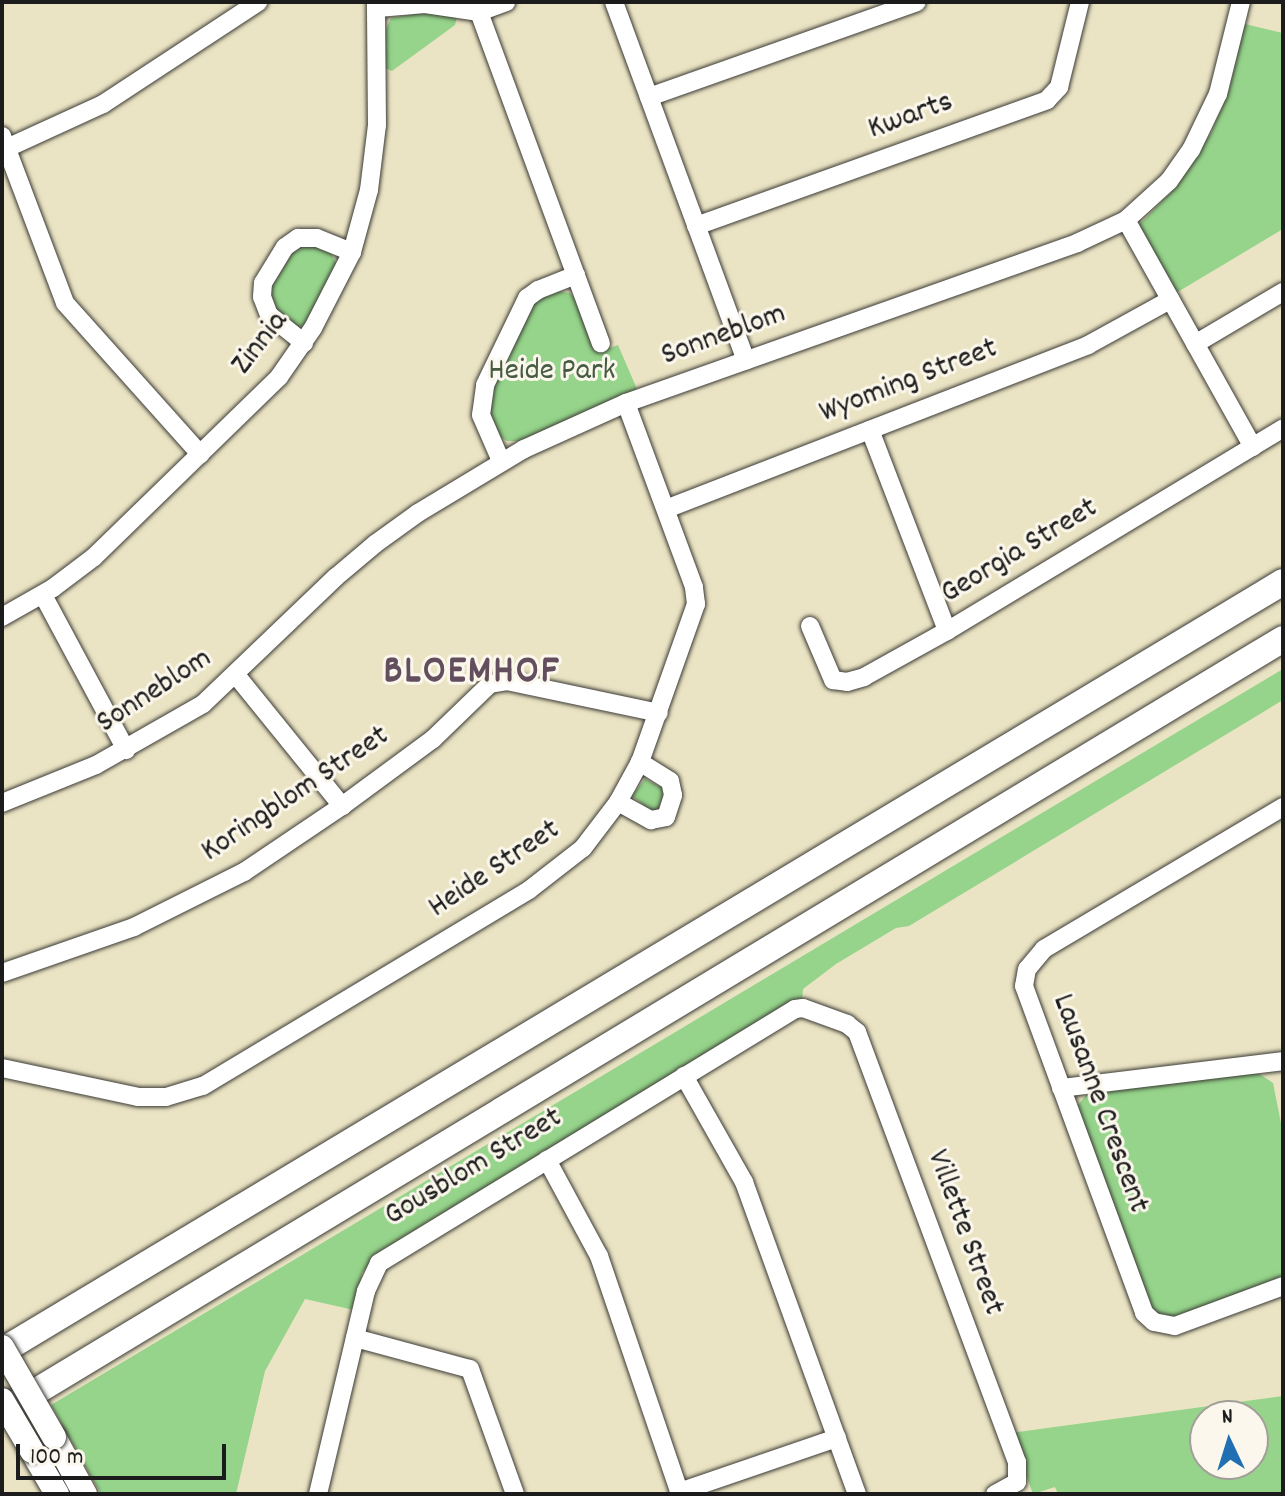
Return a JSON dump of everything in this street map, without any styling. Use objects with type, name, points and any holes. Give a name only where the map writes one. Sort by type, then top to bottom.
[{"type":"highway","points":[[2,1349],[1283,582]]},
{"type":"highway","points":[[2,1412],[1283,639]]},
{"type":"highway","points":[[1126,735],[1205,698],[1283,653]]},
{"type":"main road","points":[[2,1349],[85,1494]]},
{"type":"main road","points":[[2,1400],[57,1494]]},
{"type":"street","points":[[200,454],[65,303],[4,142],[103,104],[258,2]]},
{"type":"street","points":[[377,5],[425,4],[479,12],[506,2]]},
{"type":"street","points":[[614,2],[746,360]]},
{"type":"street","points":[[649,97],[917,2]]},
{"type":"street","name":"Kwarts","points":[[696,226],[1047,100],[1059,87],[1080,2]]},
{"type":"street","name":"Sonneblom","points":[[2,803],[66,779],[126,750],[203,704],[336,577],[375,544],[501,461],[626,403],[1077,243],[1126,220],[1169,181],[1191,150],[1218,94],[1241,2]]},
{"type":"street","name":"Zinnia","points":[[2,617],[43,595],[94,557],[279,377],[304,343],[352,252],[369,190],[376,143],[377,5]]},
{"type":"street","points":[[479,12],[601,343]]},
{"type":"street","points":[[1126,220],[1253,447]]},
{"type":"street","points":[[304,343],[269,315],[262,297],[263,283],[285,247],[298,238],[317,238],[352,252]]},
{"type":"street","points":[[501,461],[481,415],[485,385],[527,298],[538,290],[576,275]]},
{"type":"street","points":[[1195,344],[1283,292]]},
{"type":"street","name":"Wyoming Street","points":[[666,509],[1088,345],[1170,300]]},
{"type":"street","name":"Heide Street","points":[[2,1068],[138,1097],[166,1097],[203,1086],[529,890],[583,848],[618,802],[640,762],[696,604],[694,587],[626,403]]},
{"type":"street","name":"Georgia Street","points":[[810,626],[825,668],[833,680],[840,683],[864,677],[947,631],[1283,428]]},
{"type":"street","points":[[870,430],[947,631]]},
{"type":"street","points":[[43,595],[126,750]]},
{"type":"street","points":[[236,675],[342,806]]},
{"type":"street","name":"Koringblom Street","points":[[2,973],[134,927],[244,872],[342,806],[433,739],[485,687],[497,681],[659,713]]},
{"type":"street","points":[[618,802],[651,820],[666,817],[673,795],[670,781],[640,762]]},
{"type":"street","name":"Lausanne Crescent","points":[[1283,807],[1034,958],[1027,969],[1024,986],[1141,1307],[1149,1318],[1161,1325],[1175,1326],[1283,1286]]},
{"type":"street","name":"Gousblom Street","points":[[318,1494],[355,1338],[372,1274],[379,1263],[795,1009],[809,1009]]},
{"type":"street","name":"Villette Street","points":[[809,1009],[847,1024],[857,1032],[1017,1462],[1017,1482],[995,1494]]},
{"type":"street","points":[[1061,1088],[1283,1061]]},
{"type":"street","points":[[684,1076],[744,1182],[857,1494]]},
{"type":"street","points":[[547,1160],[599,1256],[679,1493],[837,1438]]},
{"type":"street","points":[[355,1338],[470,1369],[515,1494]]},
{"type":"green space","points":[[433,11],[457,17],[455,25],[392,71],[385,68],[386,29],[391,18]]},
{"type":"green space","points":[[1245,24],[1283,33],[1283,229],[1176,293],[1138,226],[1176,187],[1211,133],[1229,90]]},
{"type":"green space","points":[[297,246],[317,247],[331,253],[337,265],[306,324],[297,327],[270,304],[272,281]]},
{"type":"green space","name":"Heide Park","points":[[557,291],[570,293],[577,300],[597,352],[618,345],[637,389],[521,441],[507,441],[496,434],[489,415],[489,399],[525,314],[537,298]]},
{"type":"green space","points":[[1283,669],[1283,700],[909,926],[896,928],[836,964],[803,989],[802,1001],[787,1005],[380,1251],[362,1273],[354,1310],[305,1299],[265,1371],[236,1494],[101,1494],[51,1405]]},
{"type":"green space","points":[[645,779],[664,789],[660,810],[654,813],[632,796]]},
{"type":"green space","points":[[1258,1073],[1273,1083],[1283,1133],[1283,1278],[1167,1319],[1151,1310],[1077,1106],[1088,1093]]},
{"type":"green space","points":[[1283,1396],[1281,1494],[1058,1494],[1055,1487],[1033,1494],[1011,1433],[1189,1409],[1189,1480],[1269,1480],[1269,1400],[1254,1400]]},
{"type":"district","name":"BLOEMHOF","points":[[472,674]]}]
